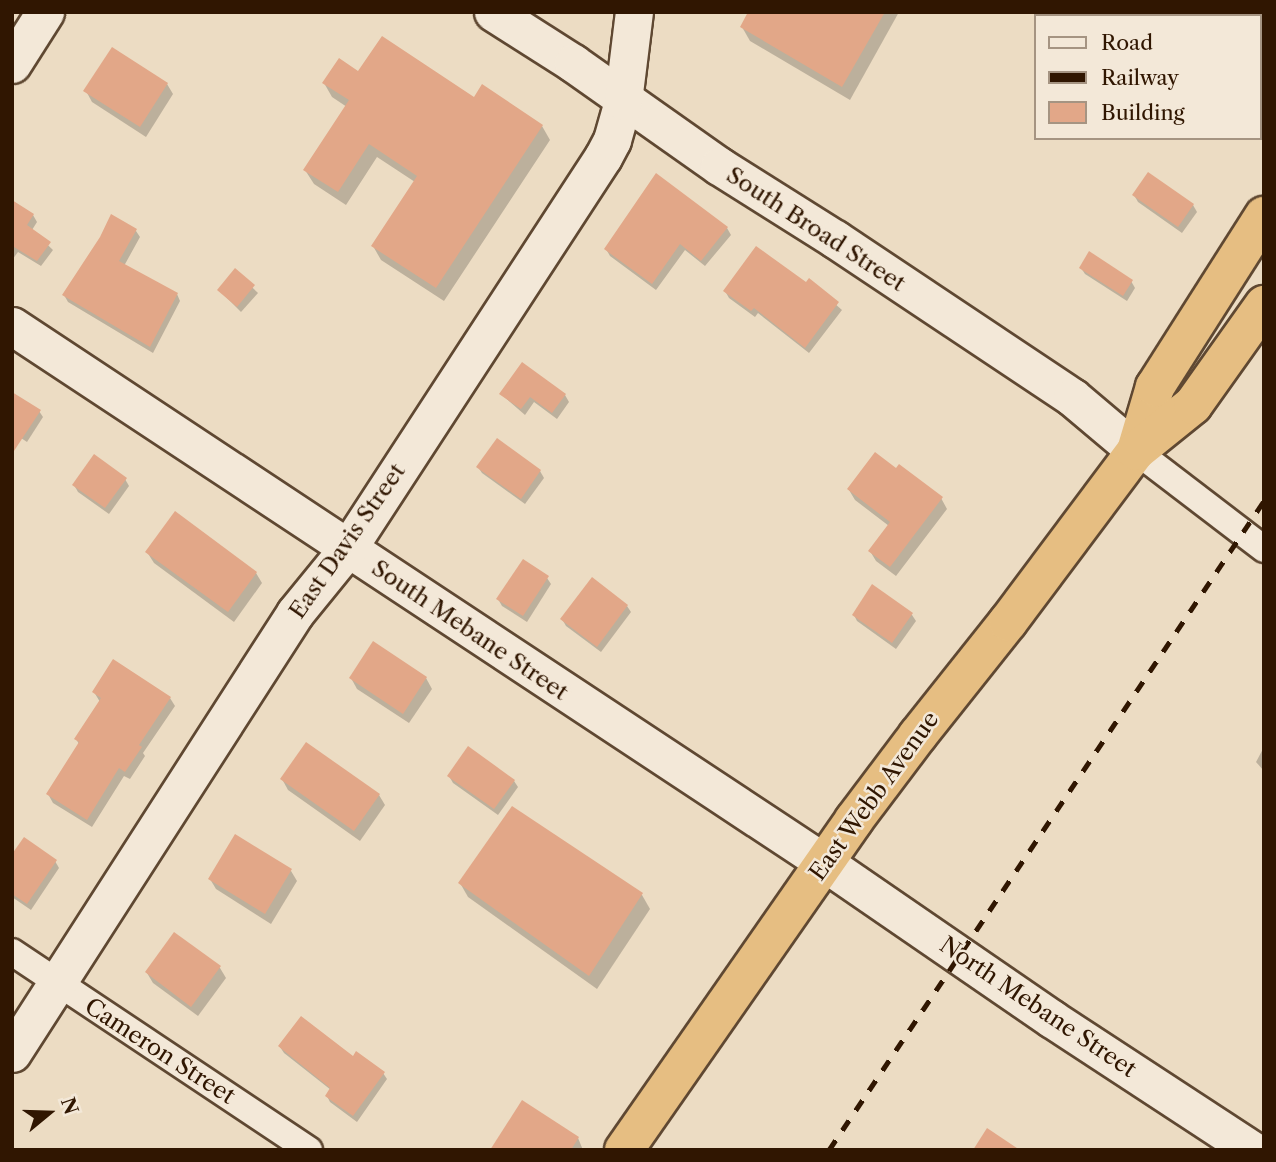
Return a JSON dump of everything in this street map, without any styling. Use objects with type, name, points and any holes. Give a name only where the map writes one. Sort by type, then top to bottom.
[{"type":"highway","name":"East Webb Avenue","points":[[1136,451],[1155,387],[1264,216]]},
{"type":"highway","name":"East Webb Avenue","points":[[624,1150],[918,735],[1008,622],[1136,451],[1193,405],[1264,305]]},
{"type":"street","points":[[12,64],[46,12]]},
{"type":"street","name":"South Broad Street","points":[[493,12],[534,24],[573,63],[623,101],[1062,391],[1136,451]]},
{"type":"street","name":"East Davis Street","points":[[12,1053],[295,613],[348,548],[603,157],[612,140],[623,101],[634,12]]},
{"type":"street","name":"South Mebane Street","points":[[12,326],[825,863]]},
{"type":"street","points":[[1136,451],[1264,549]]},
{"type":"street","name":"North Mebane Street","points":[[825,863],[1052,1019],[1252,1150]]},
{"type":"street","name":"Cameron Street","points":[[12,951],[309,1150]]},
{"type":"building","points":[[748,12],[885,12],[842,87],[740,27]]},
{"type":"building","points":[[382,36],[474,97],[482,84],[543,125],[436,288],[371,246],[417,176],[369,144],[338,192],[303,170],[349,100],[322,83],[339,58],[358,71]]},
{"type":"building","points":[[112,47],[168,83],[140,127],[83,91]]},
{"type":"building","points":[[1148,172],[1194,204],[1178,227],[1132,195]]},
{"type":"building","points":[[656,173],[728,227],[701,261],[680,244],[652,284],[604,249]]},
{"type":"building","points":[[12,200],[34,214],[27,225],[51,242],[37,261],[14,247],[12,249]]},
{"type":"building","points":[[111,214],[137,229],[119,261],[178,293],[150,347],[62,295],[100,237]]},
{"type":"building","points":[[756,246],[806,282],[809,278],[839,302],[805,348],[754,308],[751,311],[723,291]]},
{"type":"building","points":[[1089,251],[1133,280],[1123,296],[1079,268]]},
{"type":"building","points":[[235,268],[255,285],[237,307],[217,290]]},
{"type":"building","points":[[522,362],[566,394],[552,413],[530,397],[521,409],[499,394]]},
{"type":"building","points":[[12,392],[41,410],[12,454]]},
{"type":"building","points":[[497,438],[541,470],[521,499],[476,467]]},
{"type":"building","points":[[875,452],[896,468],[899,464],[943,497],[890,567],[868,551],[890,522],[847,489]]},
{"type":"building","points":[[94,454],[127,478],[105,508],[72,485]]},
{"type":"building","points":[[175,511],[257,572],[228,612],[145,552]]},
{"type":"building","points":[[523,559],[549,576],[523,616],[496,599]]},
{"type":"building","points":[[592,577],[628,605],[597,647],[560,619]]},
{"type":"building","points":[[872,584],[913,613],[892,643],[852,615]]},
{"type":"building","points":[[373,641],[427,677],[403,714],[349,678]]},
{"type":"building","points":[[113,659],[171,697],[139,745],[142,747],[125,772],[119,768],[87,820],[46,794],[79,742],[74,739],[101,698],[92,692]]},
{"type":"building","points":[[306,742],[380,794],[354,831],[280,779]]},
{"type":"building","points":[[468,746],[515,780],[494,809],[447,776]]},
{"type":"building","points":[[512,806],[643,893],[589,976],[458,883]]},
{"type":"building","points":[[235,834],[292,869],[265,914],[208,879]]},
{"type":"building","points":[[24,837],[57,860],[27,904],[12,894],[12,854]]},
{"type":"building","points":[[174,932],[221,966],[191,1007],[145,972]]},
{"type":"building","points":[[301,1016],[353,1056],[356,1051],[385,1072],[353,1116],[325,1096],[330,1088],[278,1046]]},
{"type":"building","points":[[522,1100],[579,1137],[571,1150],[490,1150]]},
{"type":"building","points":[[987,1128],[1020,1150],[973,1150]]},
{"type":"railway","points":[[829,1150],[1264,501]]}]
